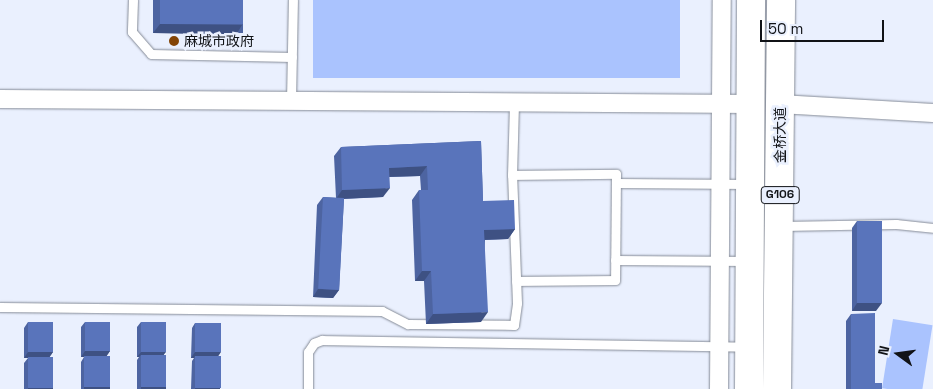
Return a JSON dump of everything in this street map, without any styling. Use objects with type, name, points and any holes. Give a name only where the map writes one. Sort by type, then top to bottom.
[{"type":"highway","name":"G106","points":[[749,389],[751,0]]},
{"type":"highway","name":"金桥大道","points":[[777,389],[781,0]]},
{"type":"street","points":[[719,389],[722,0]]},
{"type":"street","points":[[0,99],[751,104]]},
{"type":"street","points":[[780,104],[933,113]]},
{"type":"lane","points":[[133,0],[132,32],[151,54],[292,57]]},
{"type":"lane","points":[[291,101],[293,0]]},
{"type":"lane","points":[[0,307],[382,311],[408,324],[514,325],[516,281],[512,175],[514,102]]},
{"type":"lane","points":[[512,175],[616,174],[615,280],[516,281]]},
{"type":"lane","points":[[616,183],[750,184]]},
{"type":"lane","points":[[779,226],[896,224],[933,228]]},
{"type":"lane","points":[[615,260],[750,261]]},
{"type":"lane","points":[[308,389],[308,352],[314,343],[322,340],[749,347]]},
{"type":"shaded area","points":[[313,0],[680,0],[680,78],[313,78]]},
{"type":"shaded area","points":[[893,319],[933,325],[922,389],[882,388]]},
{"type":"building","points":[[160,0],[243,0],[243,24],[160,24]]},
{"type":"building","points":[[481,141],[483,201],[514,200],[515,229],[484,230],[488,312],[433,314],[431,271],[422,271],[419,190],[428,190],[427,166],[389,168],[390,188],[342,190],[341,147]]},
{"type":"building","points":[[323,197],[344,198],[339,290],[318,289]]},
{"type":"building","points":[[857,221],[882,221],[882,303],[857,303]]},
{"type":"building","points":[[875,313],[875,383],[882,383],[882,389],[851,389],[851,314]]},
{"type":"building","points":[[28,322],[53,322],[53,352],[28,352]]},
{"type":"building","points":[[85,322],[110,322],[110,351],[85,351]]},
{"type":"building","points":[[141,322],[166,322],[166,352],[141,352]]},
{"type":"building","points":[[195,323],[221,323],[221,352],[195,352]]},
{"type":"building","points":[[141,355],[166,355],[166,387],[141,387]]},
{"type":"building","points":[[84,356],[110,356],[110,387],[84,387]]},
{"type":"building","points":[[195,356],[221,356],[221,388],[195,388]]},
{"type":"building","points":[[28,357],[53,357],[53,388],[28,388]]},
{"type":"place","name":"麻城市政府","points":[[174,41]]}]
